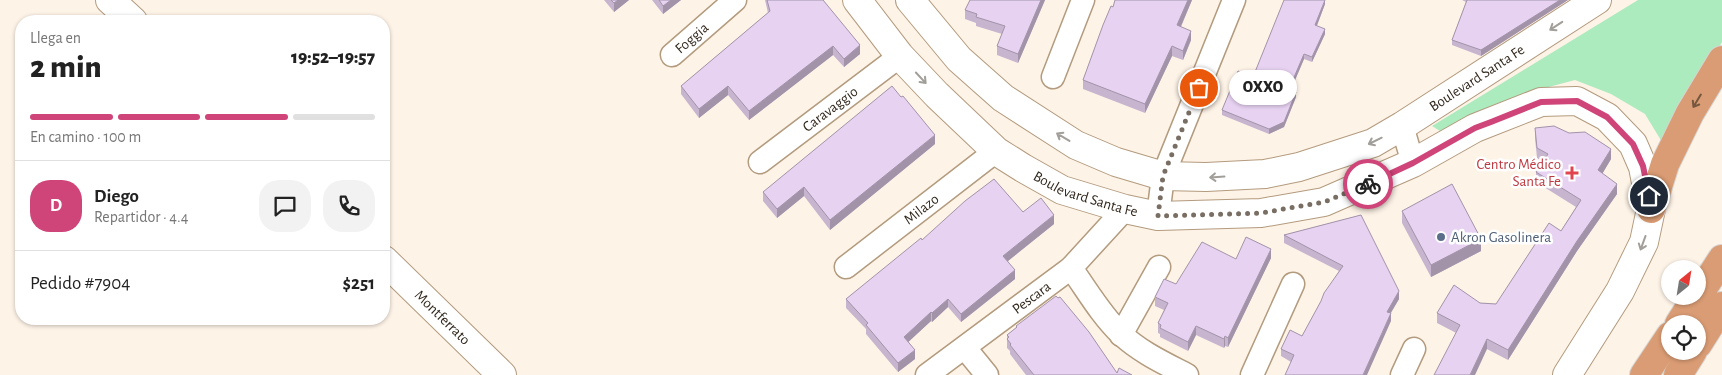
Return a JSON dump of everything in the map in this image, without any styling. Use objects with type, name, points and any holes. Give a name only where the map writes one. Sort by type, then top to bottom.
[{"type":"highway","points":[[1651,209],[1665,164],[1690,112],[1722,60]]},
{"type":"highway","points":[[1706,283],[1722,259]]},
{"type":"highway","points":[[1706,331],[1722,306]]},
{"type":"highway","points":[[1644,375],[1661,350]]},
{"type":"highway","points":[[1678,375],[1687,360]]},
{"type":"main road","points":[[110,0],[126,15]]},
{"type":"main road","name":"Boulevard Santa Fe","points":[[857,0],[900,56],[937,96],[996,151],[1062,190],[1125,209],[1158,216],[1261,213],[1324,202],[1413,163],[1475,128],[1541,102],[1577,101],[1607,117],[1633,144],[1643,166],[1651,209],[1644,242],[1620,291],[1567,375]]},
{"type":"main road","name":"Boulevard Santa Fe","points":[[910,0],[959,59],[1003,98],[1076,145],[1116,162],[1163,176],[1206,177],[1265,174],[1310,164],[1373,143],[1597,0]]},
{"type":"main road","name":"Montferrato","points":[[390,266],[502,375]]},
{"type":"street","name":"Foggia","points":[[672,55],[735,0]]},
{"type":"street","points":[[1053,77],[1083,0]]},
{"type":"street","points":[[1158,216],[1163,176],[1234,0]]},
{"type":"street","name":"Caravaggio","points":[[760,162],[900,56]]},
{"type":"street","points":[[1402,126],[1413,163]]},
{"type":"street","name":"Milazo","points":[[846,267],[996,151]]},
{"type":"street","name":"Pescara","points":[[927,375],[1071,268],[1125,209]]},
{"type":"street","points":[[1122,335],[1159,267]]},
{"type":"street","points":[[1071,268],[1108,320],[1122,335],[1141,350],[1187,375]]},
{"type":"street","points":[[1252,375],[1293,284]]},
{"type":"street","points":[[965,348],[987,375]]},
{"type":"street","points":[[1402,375],[1414,349]]},
{"type":"green space","points":[[1638,0],[1722,0],[1722,42],[1662,142],[1645,114],[1611,94],[1575,80],[1526,93],[1440,131],[1432,126]]},
{"type":"building","points":[[659,0],[671,0],[663,6]]},
{"type":"building","points":[[767,0],[823,0],[860,45],[844,59],[833,46],[749,111],[728,86],[699,109],[681,86],[770,11]]},
{"type":"building","points":[[970,0],[1041,0],[1018,54],[997,46],[1005,26],[976,17],[977,14],[965,10]]},
{"type":"building","points":[[1115,0],[1188,0],[1177,25],[1191,31],[1183,51],[1172,46],[1145,104],[1083,80],[1103,25]]},
{"type":"building","points":[[1284,0],[1325,0],[1315,25],[1325,29],[1312,57],[1304,54],[1289,89],[1296,92],[1284,122],[1269,129],[1222,110],[1238,71],[1253,77]]},
{"type":"building","points":[[1467,0],[1560,0],[1481,50],[1452,40]]},
{"type":"building","points":[[892,86],[901,97],[903,96],[935,135],[830,220],[804,187],[777,209],[763,192]]},
{"type":"building","points":[[1554,126],[1569,133],[1585,132],[1611,149],[1598,170],[1617,184],[1577,241],[1508,350],[1487,339],[1470,375],[1434,375],[1460,325],[1437,313],[1454,285],[1480,303],[1496,304],[1549,223],[1561,231],[1581,200],[1536,172],[1548,154],[1537,148],[1535,128]]},
{"type":"building","points":[[994,179],[1023,212],[1041,198],[1054,215],[1003,256],[1015,270],[961,314],[948,299],[904,337],[915,350],[898,363],[866,325],[868,323],[846,299],[921,238],[922,240],[965,201]]},
{"type":"building","name":"Akron Gasolinera","points":[[1452,184],[1481,239],[1431,265],[1402,211]]},
{"type":"building","points":[[1361,215],[1399,291],[1387,312],[1391,313],[1363,375],[1285,375],[1294,355],[1281,349],[1290,330],[1302,336],[1324,293],[1343,266],[1284,235]]},
{"type":"building","points":[[1246,237],[1271,249],[1228,338],[1225,336],[1224,339],[1196,326],[1188,342],[1160,328],[1161,325],[1158,323],[1168,303],[1155,297],[1164,279],[1176,284],[1202,242],[1236,259]]},
{"type":"building","points":[[1056,296],[1060,297],[1089,332],[1117,373],[1119,368],[1132,375],[1034,375],[1010,345],[1007,335]]},
{"type":"way so far","points":[[1199,88],[1163,176],[1158,216],[1261,213],[1324,202],[1368,184]]},
{"type":"place","name":"OXXO","points":[[1199,88]]},
{"type":"place","name":"Centro Médico Santa Fe","points":[[1572,173]]},
{"type":"place","name":"Akron Gasolinera","points":[[1441,237]]},
{"type":"route","points":[[1368,184],[1413,163],[1475,128],[1541,102],[1577,101],[1607,117],[1633,144],[1643,166],[1649,196]]}]
